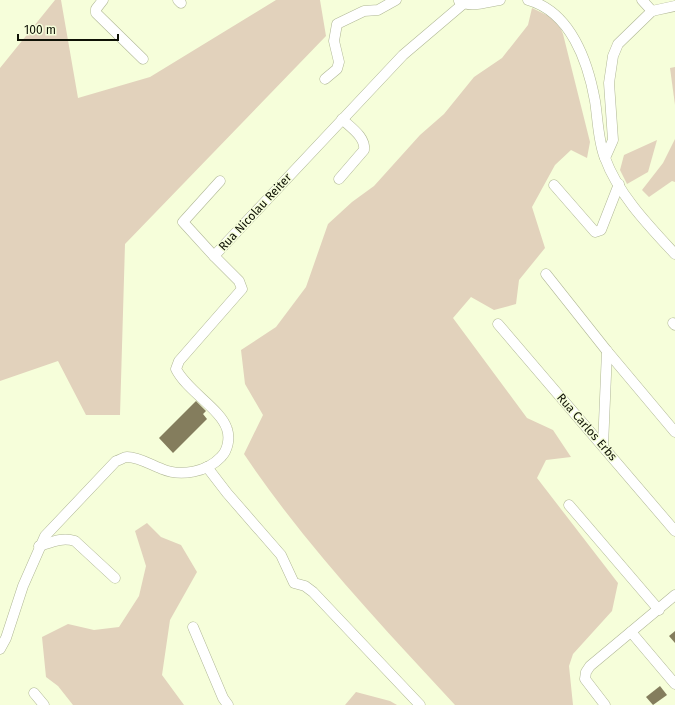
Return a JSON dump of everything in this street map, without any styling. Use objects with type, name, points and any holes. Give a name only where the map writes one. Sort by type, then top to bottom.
[{"type":"street","points":[[103,0],[96,9],[96,13],[143,59]]},
{"type":"street","points":[[325,79],[337,69],[339,62],[334,41],[337,24],[364,11],[378,10],[396,0]]},
{"type":"street","points":[[460,2],[481,4],[500,0]]},
{"type":"street","points":[[528,0],[559,18],[579,47],[591,83],[605,158],[619,184],[643,220],[675,254]]},
{"type":"street","points":[[642,0],[652,11]]},
{"type":"street","name":"Rua Nicolau Reiter","points":[[0,649],[39,546],[53,525],[116,461],[126,457],[136,458],[164,470],[190,472],[207,467],[216,462],[224,454],[228,443],[227,428],[219,416],[181,379],[176,369],[180,361],[242,289],[240,281],[214,256],[403,55],[460,2]]},
{"type":"street","points":[[605,158],[613,140],[609,84],[613,56],[618,44],[652,11],[675,6]]},
{"type":"street","points":[[339,179],[364,150],[365,144],[362,138],[342,119]]},
{"type":"street","points":[[214,256],[183,222],[220,181]]},
{"type":"street","points":[[554,184],[595,232],[601,230],[608,208],[619,184]]},
{"type":"street","points":[[546,274],[607,351],[675,432]]},
{"type":"street","name":"Rua Carlos Erbs","points":[[498,324],[675,531]]},
{"type":"street","points":[[603,446],[607,351]]},
{"type":"street","points":[[207,467],[227,493],[281,555],[294,583],[305,586],[313,592],[420,705]]},
{"type":"street","points":[[569,505],[659,610]]},
{"type":"street","points":[[39,546],[67,538],[75,541],[115,578]]},
{"type":"street","points":[[605,705],[585,679],[586,672],[590,666],[675,596]]},
{"type":"street","points":[[193,627],[223,698],[228,705]]},
{"type":"street","points":[[631,632],[675,684]]},
{"type":"street","points":[[34,693],[44,705]]},
{"type":"shaded area","points":[[55,0],[61,0],[78,98],[150,77],[276,0],[320,0],[326,36],[125,244],[120,415],[86,415],[58,361],[0,381],[0,68]]},
{"type":"shaded area","points":[[532,8],[557,20],[563,34],[590,142],[587,158],[571,150],[555,165],[532,207],[545,248],[519,280],[516,304],[494,310],[471,297],[453,318],[527,418],[553,430],[571,457],[546,460],[537,478],[618,583],[612,611],[573,654],[569,666],[573,705],[455,705],[345,584],[318,552],[292,520],[244,454],[263,415],[245,384],[241,350],[276,327],[306,287],[328,224],[352,202],[374,186],[420,135],[444,114],[474,77],[502,58],[528,25]]},
{"type":"shaded area","points":[[675,67],[675,105],[670,68]]},
{"type":"shaded area","points":[[675,139],[675,182],[672,181],[649,197],[642,190],[663,163]]},
{"type":"shaded area","points":[[657,140],[648,172],[627,184],[620,170],[624,155]]},
{"type":"shaded area","points":[[147,523],[161,537],[181,545],[197,572],[170,620],[162,675],[184,705],[73,705],[58,686],[46,677],[42,637],[68,624],[94,630],[119,627],[139,596],[146,566],[135,531]]},
{"type":"shaded area","points":[[356,692],[390,701],[397,705],[345,705]]},
{"type":"building","points":[[196,401],[206,411],[203,414],[207,419],[173,453],[159,438]]},
{"type":"building","points":[[675,631],[675,643],[669,636]]},
{"type":"building","points":[[660,686],[667,695],[653,705],[646,697]]}]
